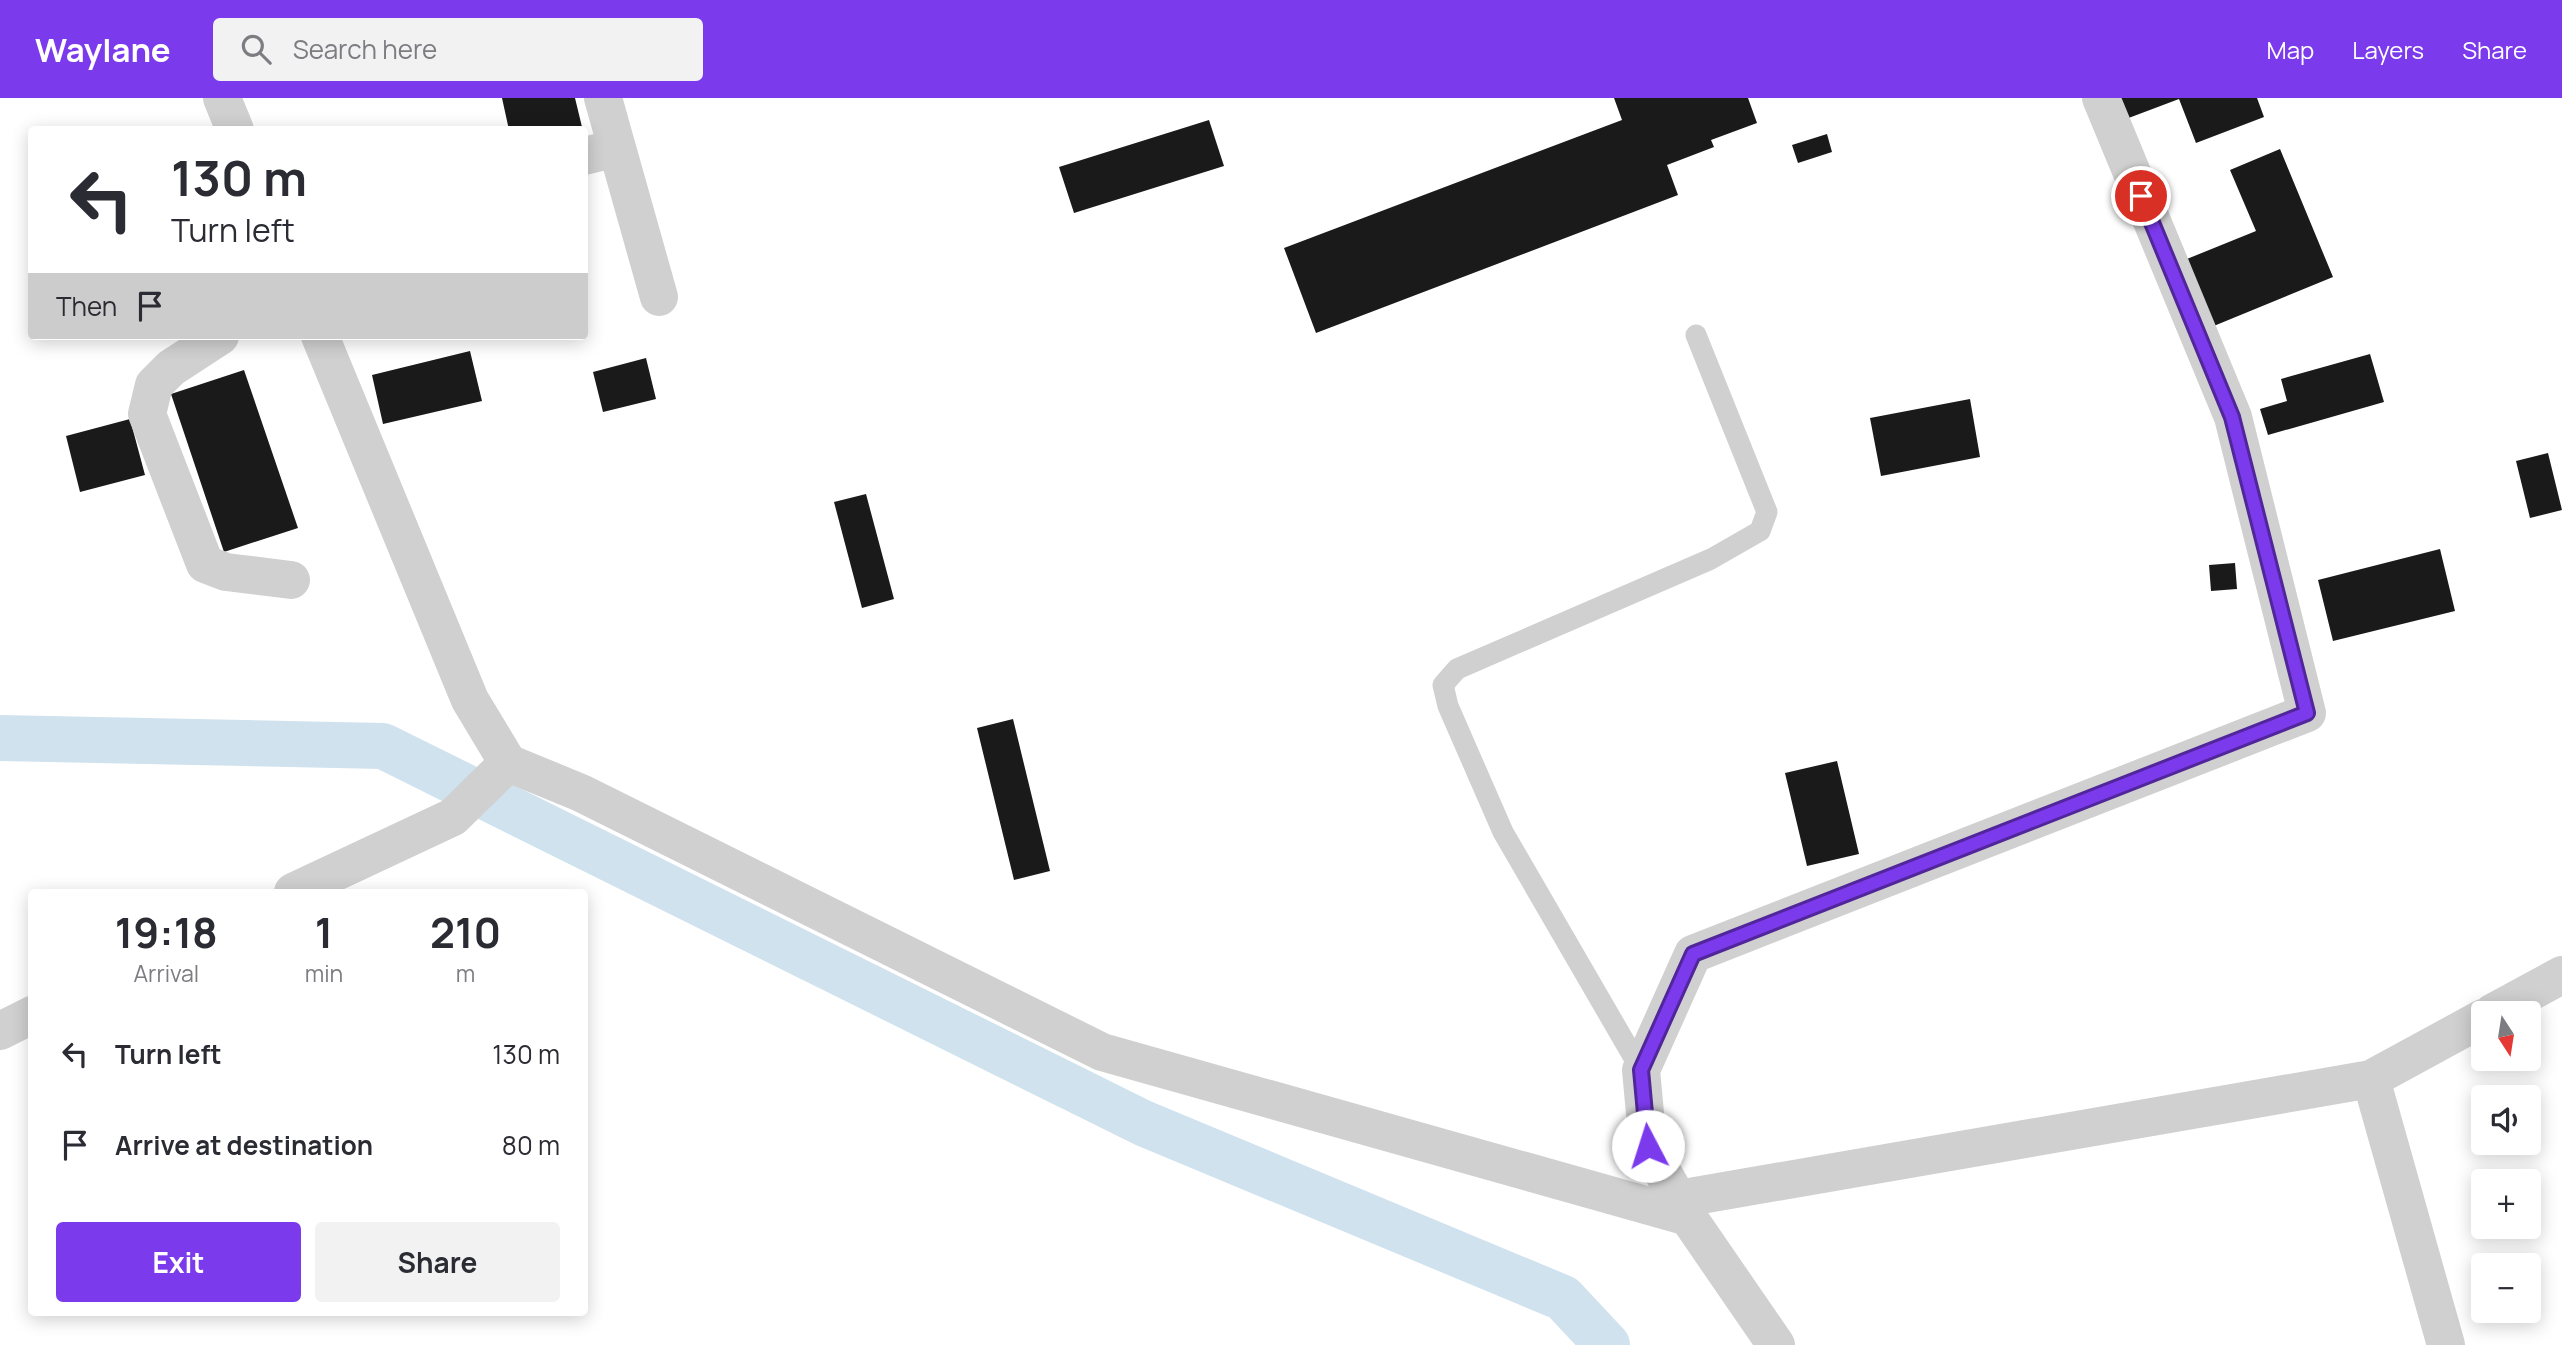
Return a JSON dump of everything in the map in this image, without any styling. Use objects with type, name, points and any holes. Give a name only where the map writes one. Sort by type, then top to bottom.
[{"type":"street","points":[[222,98],[233,126]]},
{"type":"street","points":[[603,98],[601,152],[659,297]]},
{"type":"street","points":[[1776,1345],[1683,1208],[1648,1146],[1641,1070],[1693,954],[2307,713],[2232,417],[2101,98]]},
{"type":"street","points":[[214,340],[171,368],[154,385],[147,414],[205,564],[226,572],[291,580]]},
{"type":"street","points":[[322,340],[470,700],[507,764],[581,793],[1102,1052],[1683,1208],[2371,1079],[2471,1025]]},
{"type":"street","points":[[299,889],[453,817],[507,764]]},
{"type":"street","points":[[2514,1001],[2562,975]]},
{"type":"street","points":[[0,1031],[28,1017]]},
{"type":"street","points":[[2371,1079],[2445,1345]]},
{"type":"lane","points":[[1641,1070],[1503,832],[1448,706],[1443,685],[1457,669],[1711,558],[1760,531],[1768,512],[1696,335]]},
{"type":"building","points":[[502,98],[575,98],[582,126],[508,126]]},
{"type":"building","points":[[1614,98],[1748,98],[1757,123],[1711,140],[1714,147],[1667,165],[1678,195],[1316,333],[1284,248],[1622,120]]},
{"type":"building","points":[[2109,98],[2257,98],[2264,117],[2196,143],[2179,99],[2118,122]]},
{"type":"building","points":[[1209,120],[1224,166],[1074,213],[1059,167]]},
{"type":"building","points":[[1827,134],[1832,152],[1798,163],[1792,145]]},
{"type":"building","points":[[2280,149],[2333,277],[2204,330],[2177,263],[2256,231],[2230,170]]},
{"type":"building","points":[[470,351],[482,401],[383,424],[372,375]]},
{"type":"building","points":[[2370,354],[2384,402],[2268,435],[2260,409],[2287,401],[2281,379]]},
{"type":"building","points":[[646,358],[656,399],[603,412],[593,372]]},
{"type":"building","points":[[244,370],[298,528],[224,552],[171,394]]},
{"type":"building","points":[[1970,399],[1980,457],[1881,476],[1870,418]]},
{"type":"building","points":[[130,419],[145,475],[80,492],[66,436]]},
{"type":"building","points":[[2548,453],[2562,510],[2530,518],[2516,461]]},
{"type":"building","points":[[866,494],[894,599],[862,608],[834,502]]},
{"type":"building","points":[[2440,549],[2455,611],[2333,641],[2318,580]]},
{"type":"building","points":[[2235,563],[2237,589],[2211,591],[2209,565]]},
{"type":"building","points":[[1013,719],[1050,871],[1014,880],[977,728]]},
{"type":"building","points":[[1837,761],[1859,854],[1807,866],[1785,773]]},
{"type":"waterway","points":[[0,738],[383,746],[1143,1123],[1563,1298],[1607,1345]]},
{"type":"route","points":[[1648,1146],[1641,1070],[1693,954],[2307,713],[2232,417],[2141,196]]}]
